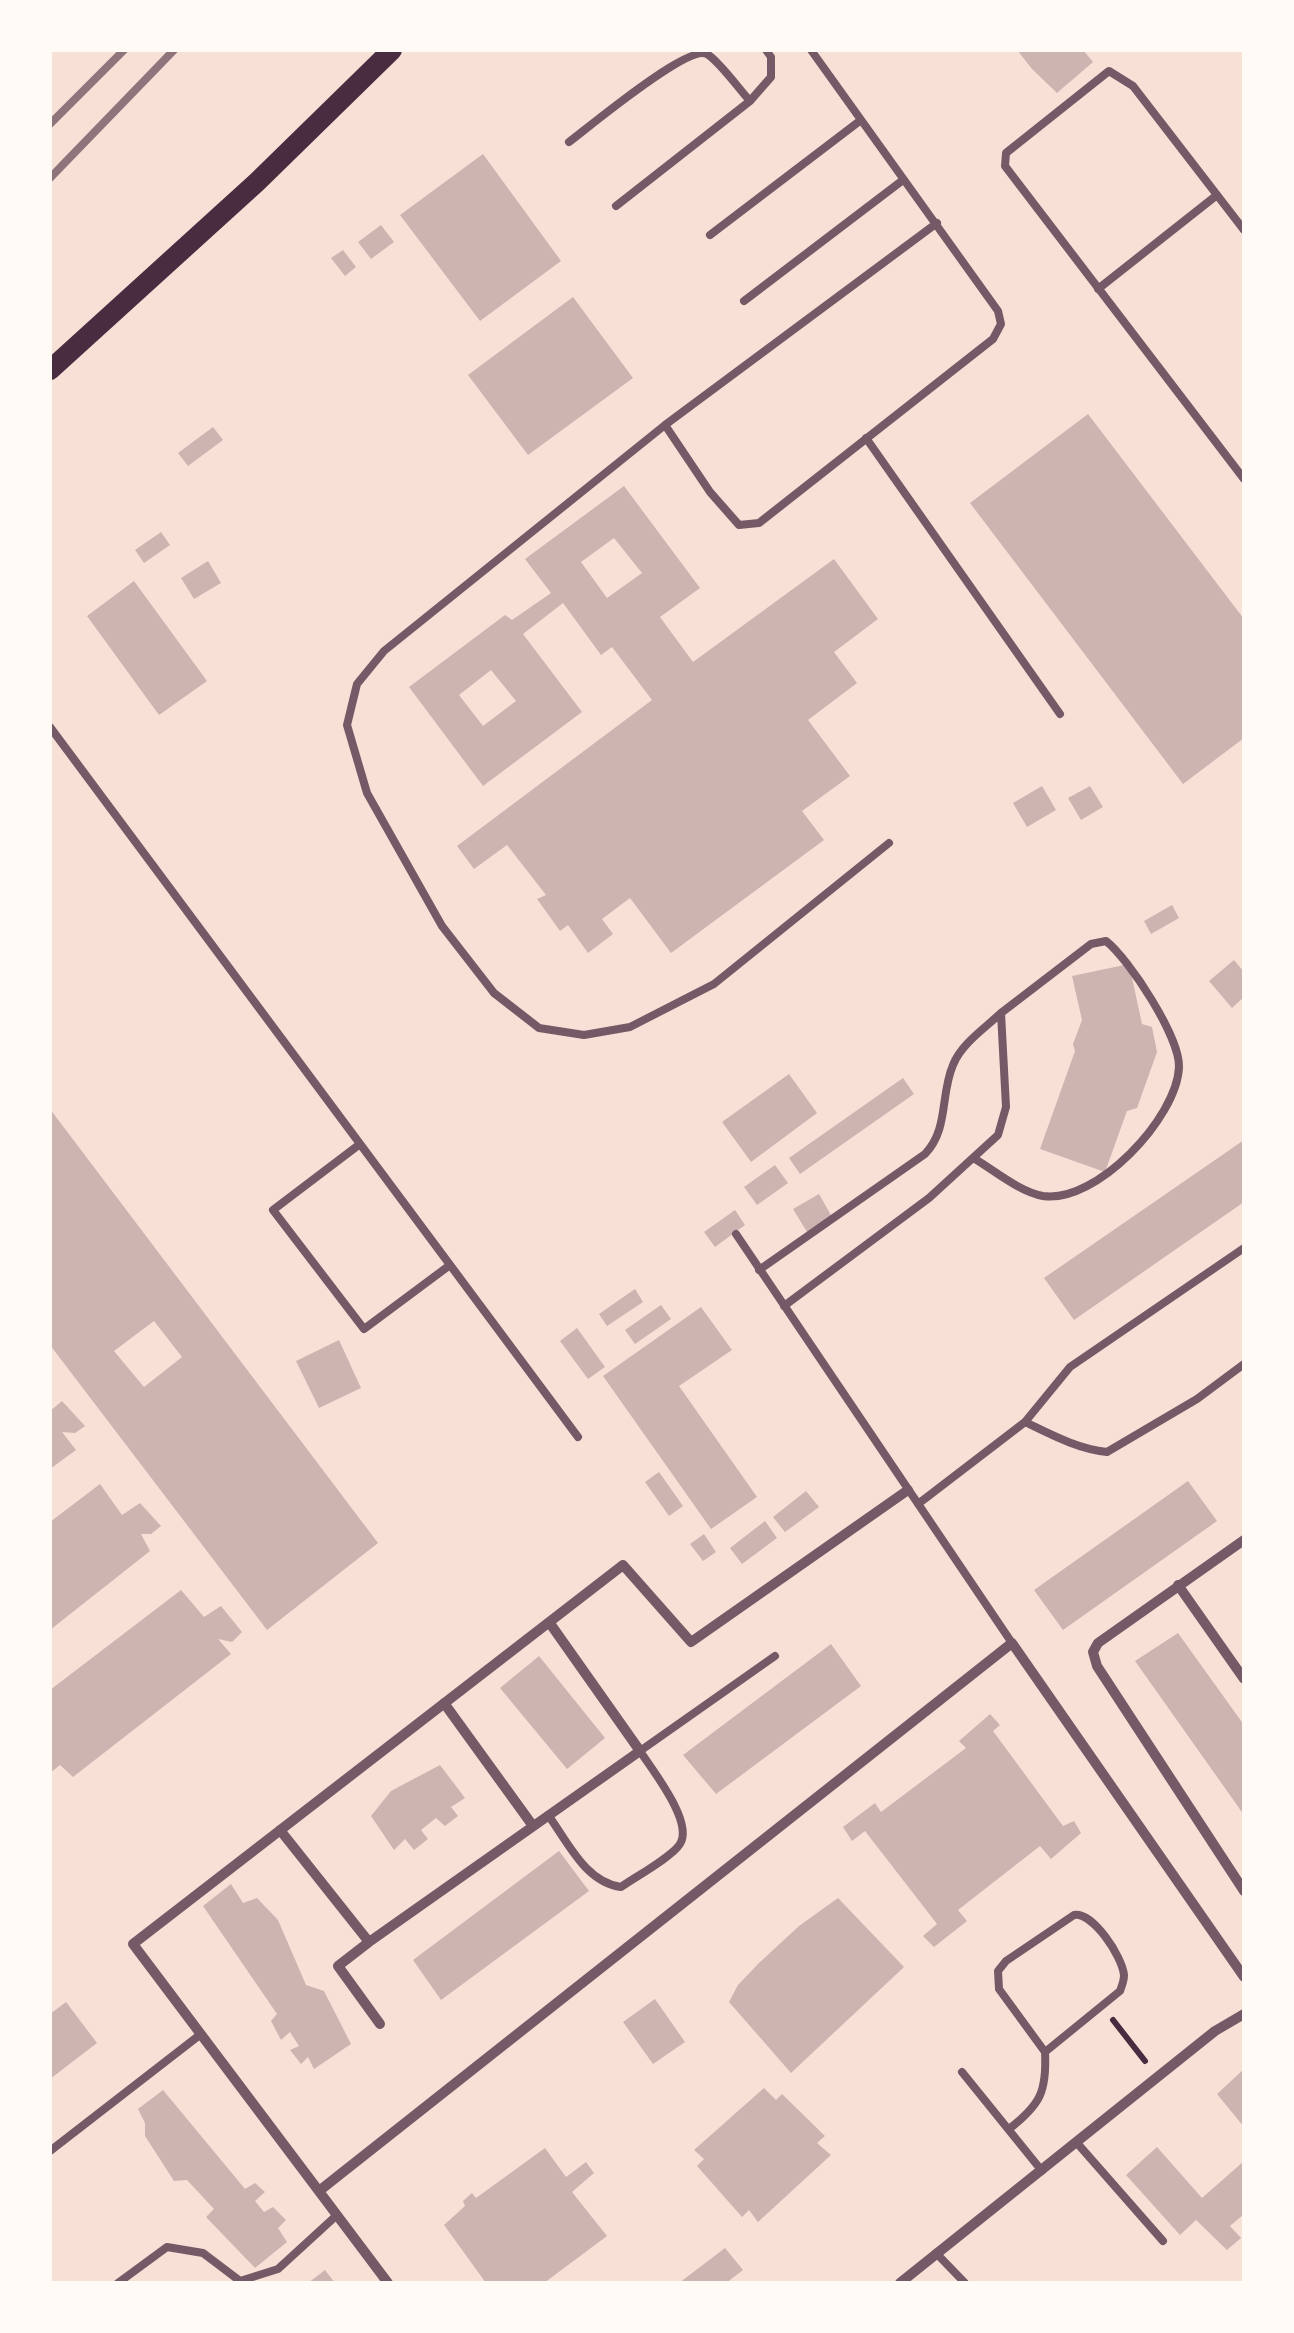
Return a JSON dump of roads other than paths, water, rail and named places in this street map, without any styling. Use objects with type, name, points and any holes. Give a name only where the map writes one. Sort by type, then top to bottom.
[{"type":"main road","points":[[50,370],[257,182],[392,50]]},
{"type":"street","points":[[388,2283],[133,1944],[622,1565],[691,1642],[908,1490]]},
{"type":"street","points":[[1244,1540],[1098,1643],[1094,1660],[1244,1891]]},
{"type":"street","points":[[1178,1584],[1244,1679]]},
{"type":"street","points":[[380,2024],[338,1966],[640,1751],[549,1622]]},
{"type":"street","points":[[320,2191],[1012,1643],[1244,1976]]},
{"type":"street","points":[[444,1703],[533,1826]]},
{"type":"street","points":[[280,1830],[369,1942]]},
{"type":"street","points":[[900,2283],[1215,2031],[1244,2014]]},
{"type":"lane","points":[[616,206],[750,101],[771,77],[771,58],[766,50]]},
{"type":"lane","points":[[666,425],[710,492],[739,525],[758,523],[993,339],[1001,324],[998,311],[811,50]]},
{"type":"lane","points":[[569,142],[673,64],[695,52],[706,54],[750,101]]},
{"type":"lane","points":[[1244,230],[1133,86],[1109,70],[1006,153],[1005,166],[1244,479]]},
{"type":"lane","points":[[710,235],[861,120]]},
{"type":"lane","points":[[744,301],[904,180]]},
{"type":"lane","points":[[1098,288],[1216,195]]},
{"type":"lane","points":[[888,843],[714,984],[630,1027],[584,1034],[540,1028],[494,993],[442,926],[367,793],[347,726],[356,684],[384,651],[666,425],[936,224]]},
{"type":"lane","points":[[866,438],[1060,714]]},
{"type":"lane","points":[[50,727],[578,1437]]},
{"type":"lane","points":[[760,1270],[925,1154],[936,1143],[950,1070],[958,1053],[1001,1013],[1091,944],[1106,941],[1122,954],[1171,1037],[1179,1066],[1172,1092],[1148,1136],[1127,1158],[1088,1187],[1064,1195],[1041,1196],[975,1159]]},
{"type":"lane","points":[[784,1306],[929,1198],[998,1134],[1006,1107],[1001,1013]]},
{"type":"lane","points":[[360,1144],[273,1210],[364,1329],[450,1265]]},
{"type":"lane","points":[[736,1234],[1012,1643]]},
{"type":"lane","points":[[918,1504],[1026,1422],[1070,1367],[1244,1248]]},
{"type":"lane","points":[[1026,1422],[1062,1440],[1107,1452],[1197,1399],[1244,1364]]},
{"type":"lane","points":[[548,1815],[588,1872],[607,1885],[621,1886],[680,1846],[680,1814],[640,1751],[775,1656]]},
{"type":"lane","points":[[1008,2129],[1032,2111],[1047,2082],[1045,2052],[999,1989],[998,1971],[1006,1961],[1074,1914],[1083,1914],[1093,1920],[1120,1962],[1125,1978],[1120,1991],[1045,2052]]},
{"type":"lane","points":[[50,2150],[201,2034]]},
{"type":"lane","points":[[962,2072],[1042,2171]]},
{"type":"lane","points":[[1077,2143],[1162,2241]]},
{"type":"lane","points":[[118,2283],[167,2246],[203,2253],[241,2282],[278,2268],[338,2215]]},
{"type":"lane","points":[[936,2253],[966,2283]]},
{"type":"railway","points":[[50,124],[124,50]]},
{"type":"railway","points":[[50,178],[174,50]]}]
